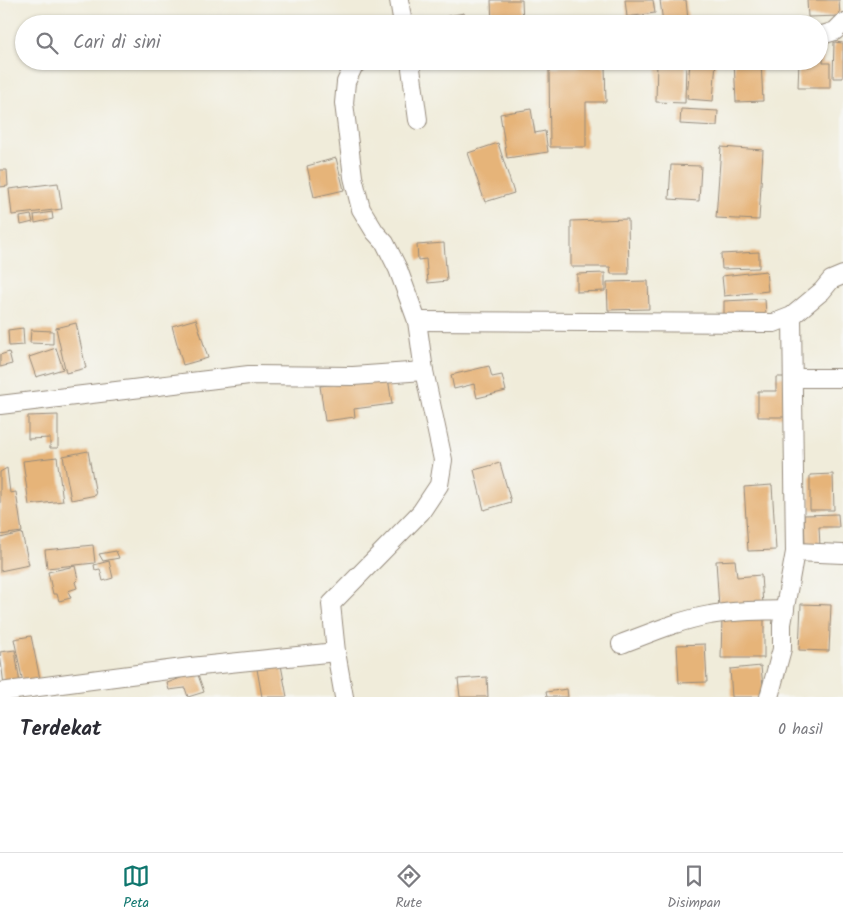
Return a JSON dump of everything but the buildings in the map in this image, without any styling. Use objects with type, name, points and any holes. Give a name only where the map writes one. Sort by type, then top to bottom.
[{"type":"street","points":[[399,0],[402,15]]},
{"type":"street","points":[[828,33],[835,31],[843,23]]},
{"type":"street","points":[[344,697],[336,652],[331,604],[421,512],[438,485],[442,470],[442,453],[424,371],[417,321],[398,268],[385,243],[375,232],[362,209],[353,177],[344,103],[346,82],[352,70]]},
{"type":"street","points":[[411,70],[418,120]]},
{"type":"street","points":[[417,321],[774,323],[792,316],[822,291],[831,280],[843,275]]},
{"type":"street","points":[[769,697],[782,649],[782,624],[795,552],[792,316]]},
{"type":"street","points":[[0,405],[249,375],[353,376],[424,371]]},
{"type":"street","points":[[792,378],[843,378]]},
{"type":"street","points":[[795,552],[843,554]]},
{"type":"street","points":[[621,644],[657,630],[711,614],[784,610]]},
{"type":"street","points":[[0,692],[191,666],[336,652]]}]
